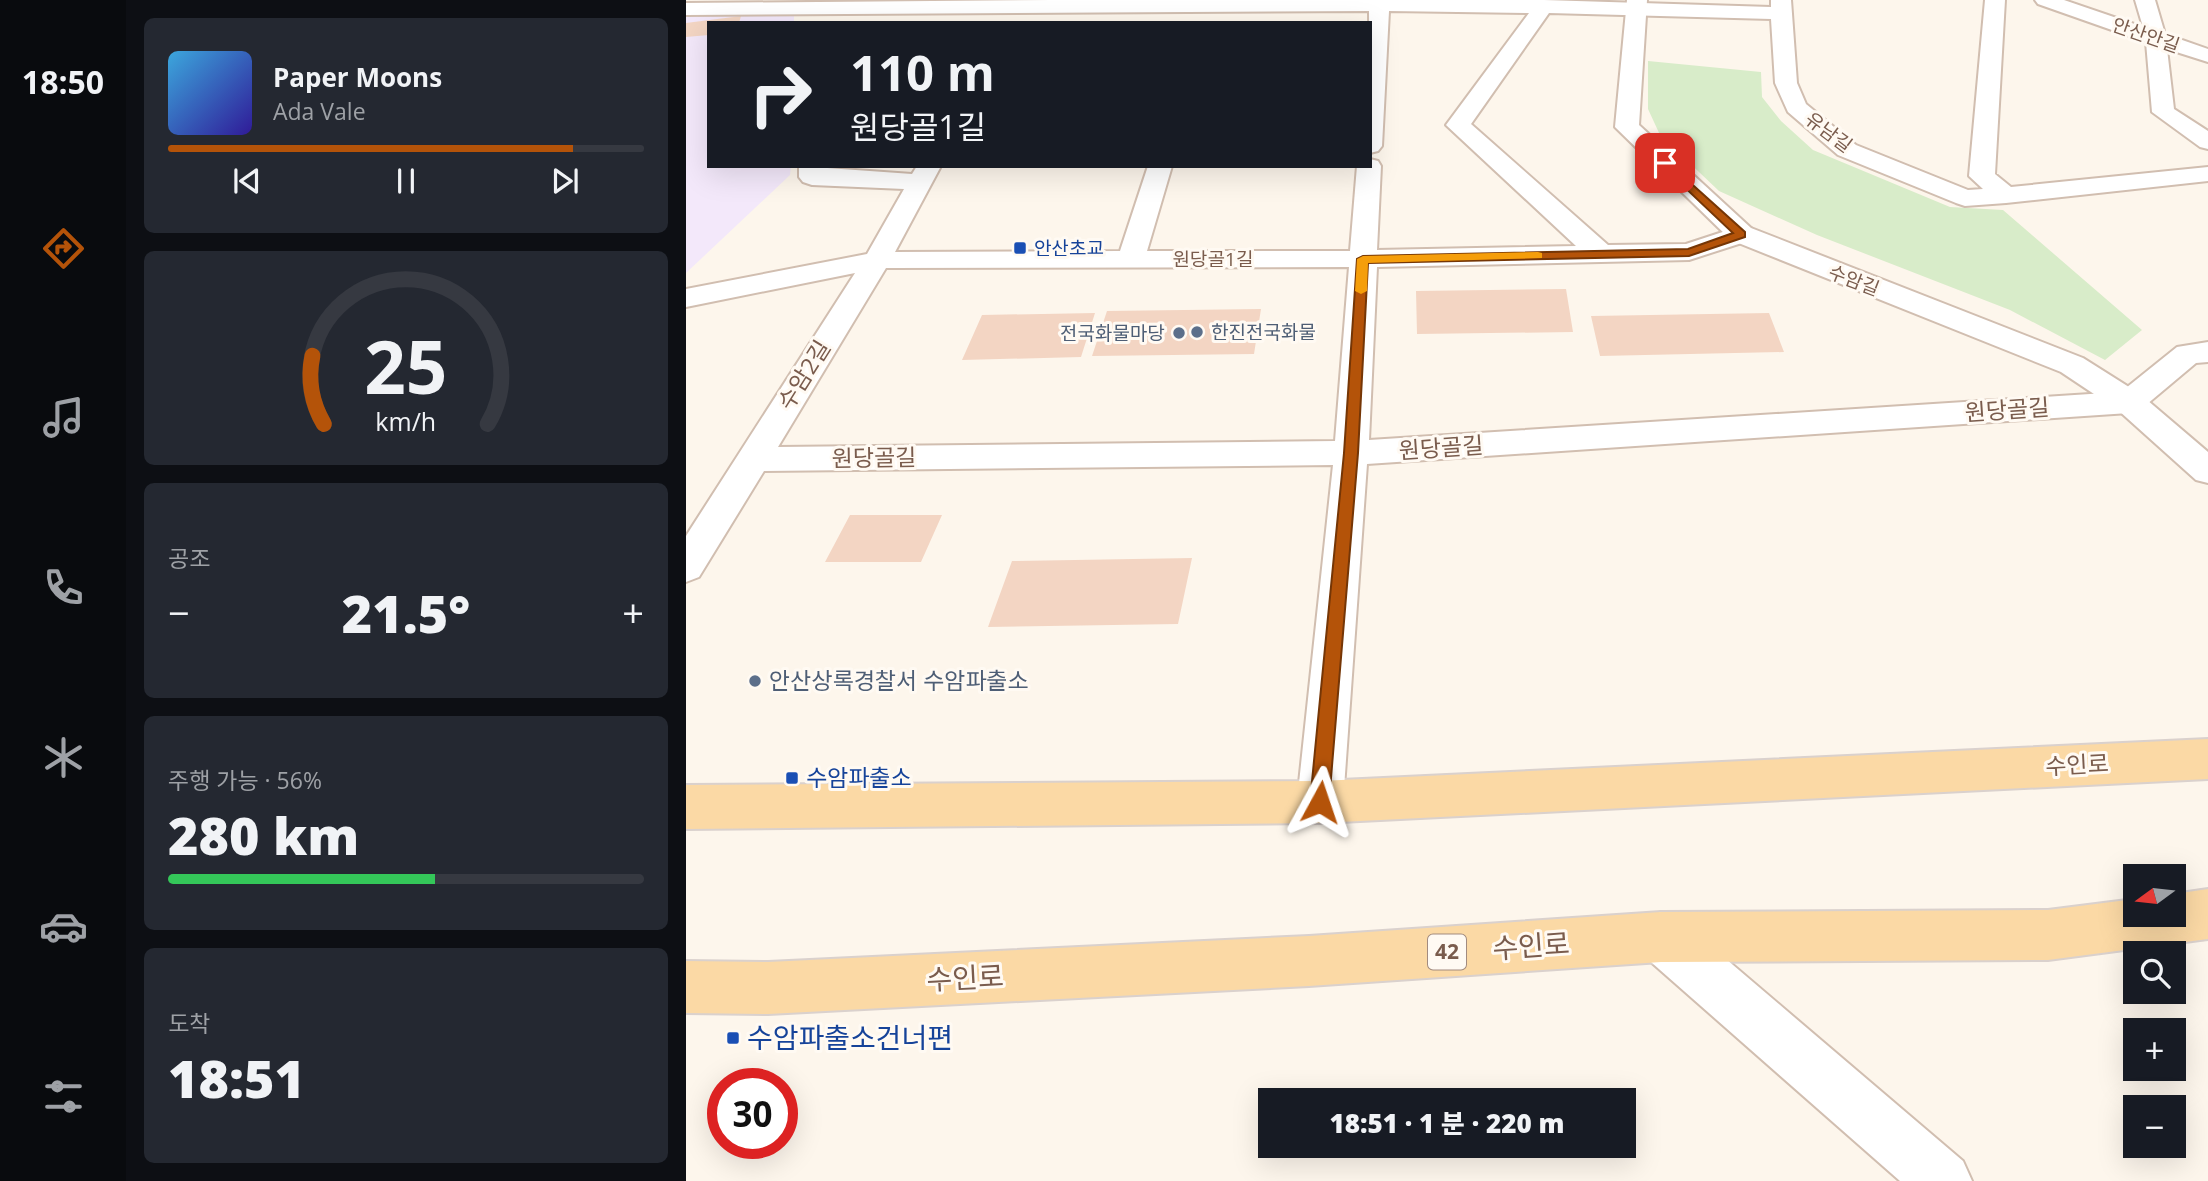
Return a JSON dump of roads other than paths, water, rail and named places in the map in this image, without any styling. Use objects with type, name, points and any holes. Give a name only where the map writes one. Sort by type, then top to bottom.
[{"type":"main road","name":"수인로","points":[[686,807],[1320,802],[2208,759]]},
{"type":"main road","name":"수인로","points":[[686,987],[768,988],[1310,961],[1661,937],[2048,935],[2208,914]]},
{"type":"street","points":[[1995,0],[1982,176],[2006,195]]},
{"type":"street","name":"안산안길","points":[[2045,0],[2208,56]]},
{"type":"street","points":[[2145,0],[2156,38],[2163,112],[2208,142]]},
{"type":"street","points":[[1372,117],[1380,2]]},
{"type":"street","points":[[686,9],[808,15],[841,4],[1017,10],[1208,10],[1380,2],[1544,6],[1780,6]]},
{"type":"street","name":"수암길","points":[[1637,4],[1627,127],[1741,234],[2072,365],[2129,402],[2208,471]]},
{"type":"street","points":[[1544,6],[1458,125],[1601,254]]},
{"type":"street","name":"유남길","points":[[1780,6],[1786,83],[1796,107],[1847,150],[1965,198],[2208,174]]},
{"type":"street","name":"수암2길","points":[[811,168],[812,177],[924,174]]},
{"type":"street","points":[[1131,259],[1159,168]]},
{"type":"street","points":[[1320,802],[1351,453],[1369,168]]},
{"type":"street","name":"수암2길","points":[[686,566],[877,260],[924,174]]},
{"type":"street","name":"원당골1길","points":[[686,298],[877,260],[1363,259],[1689,252],[1741,234]]},
{"type":"street","points":[[2129,402],[2188,354],[2208,352]]},
{"type":"street","name":"원당골길","points":[[751,459],[1351,453],[2129,402]]},
{"type":"street","points":[[1661,937],[1943,1181]]},
{"type":"place","name":"안산초교","points":[[1020,248]]},
{"type":"place","name":"한진전국화물","points":[[1197,332]]},
{"type":"place","name":"전국화물마당","points":[[1179,333]]},
{"type":"place","name":"안산상록경찰서 수암파출소","points":[[755,681]]},
{"type":"place","name":"수암파출소","points":[[792,778]]},
{"type":"place","name":"수암파출소건너편","points":[[733,1038]]}]
